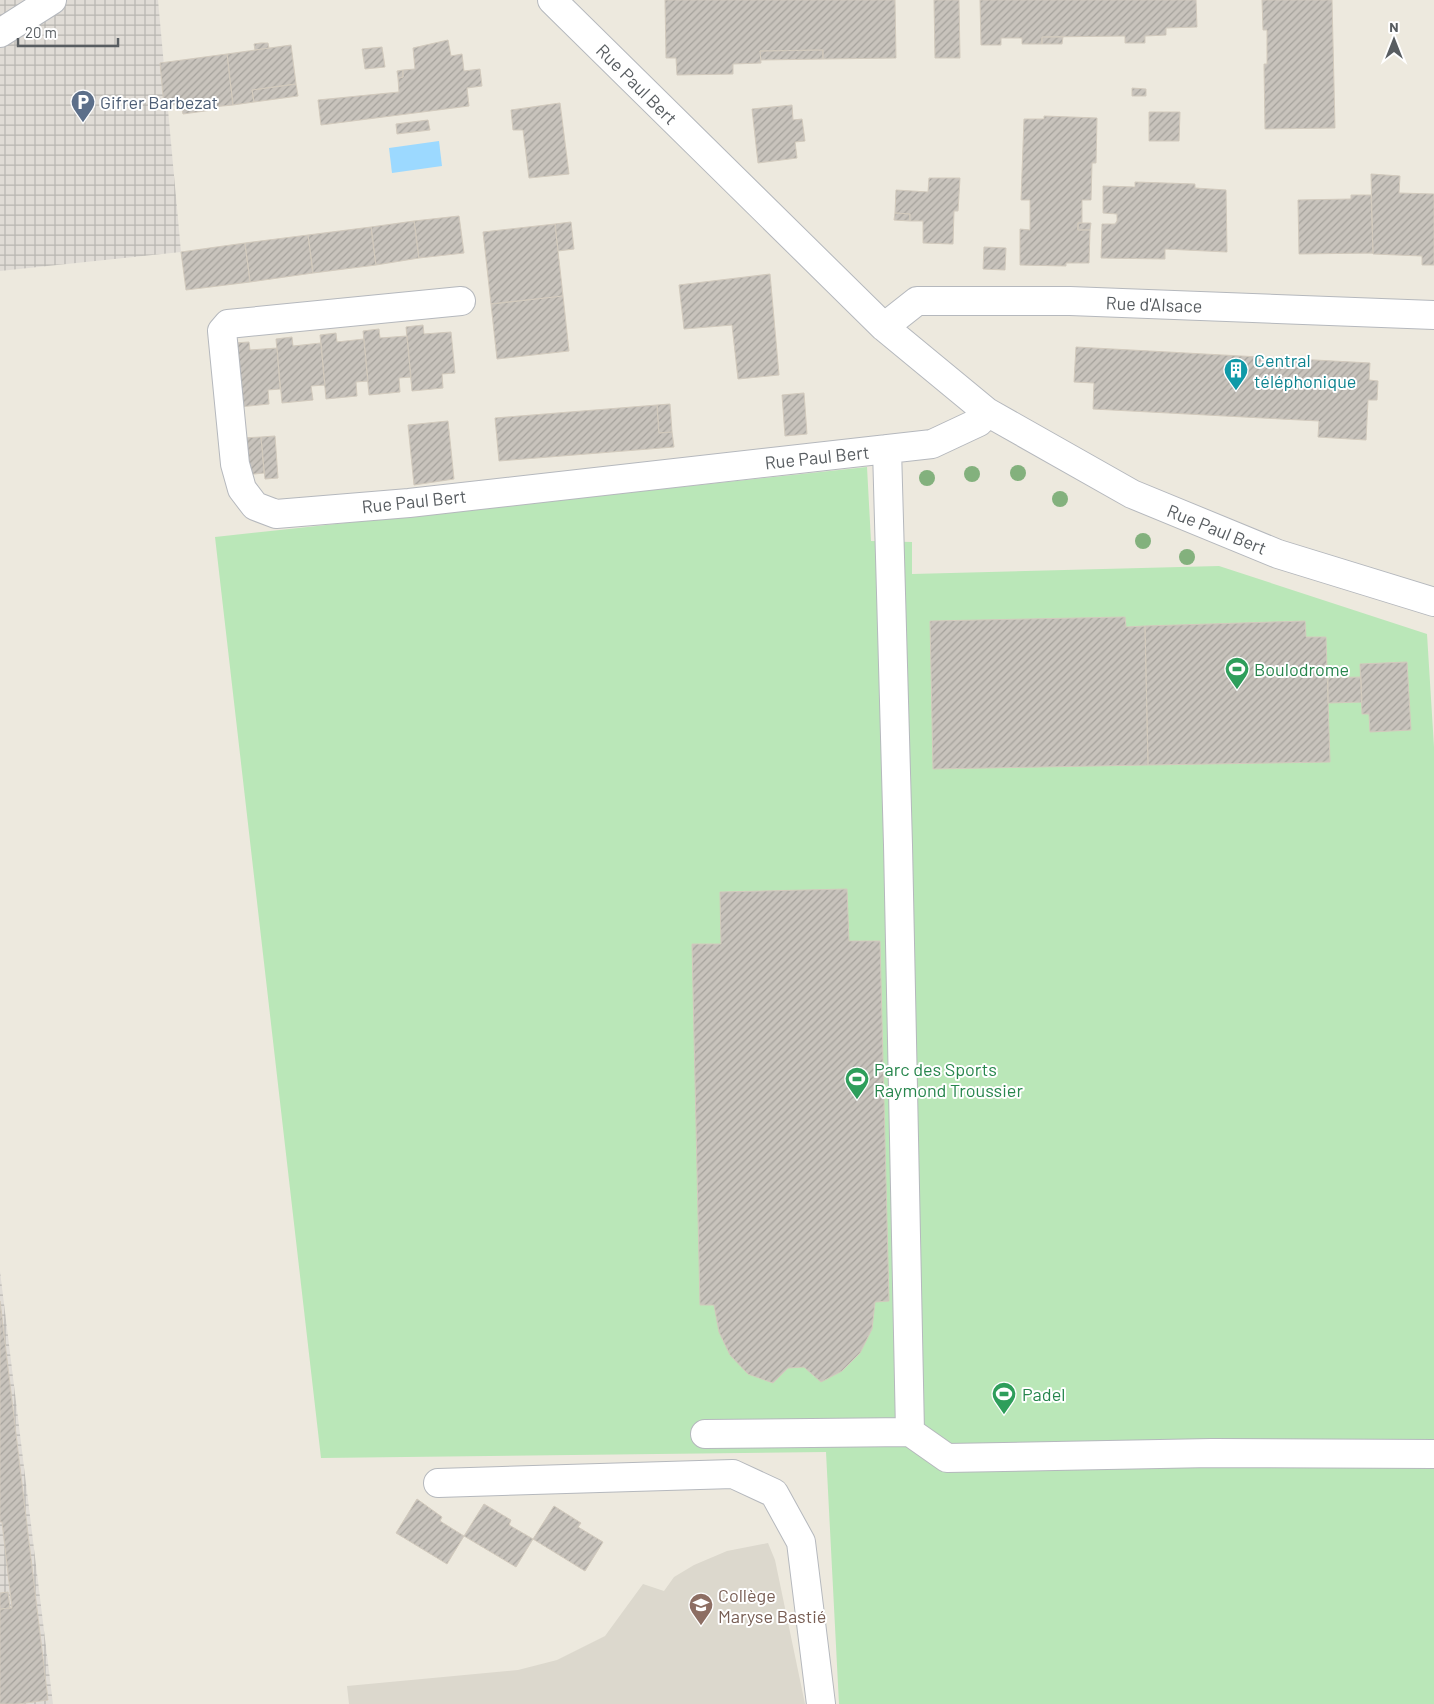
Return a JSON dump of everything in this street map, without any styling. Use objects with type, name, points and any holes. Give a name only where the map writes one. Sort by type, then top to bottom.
[{"type":"street","points":[[0,33],[52,0]]},
{"type":"street","name":"Rue Paul Bert","points":[[552,0],[884,327],[987,412],[1132,494],[1278,554],[1434,602]]},
{"type":"street","name":"Rue Paul Bert","points":[[461,301],[228,324],[222,331],[235,464],[242,489],[255,506],[276,514],[409,503],[932,444],[979,422],[987,412]]},
{"type":"street","name":"Rue d'Alsace","points":[[884,327],[917,301],[1070,301],[1434,315]]},
{"type":"street","points":[[887,449],[898,845],[910,1432]]},
{"type":"street","points":[[705,1434],[910,1432],[947,1458],[1212,1453],[1434,1454]]},
{"type":"street","points":[[438,1483],[733,1474],[774,1493],[801,1542],[821,1704]]},
{"type":"shaded area","name":"Gifrer Barbezat","points":[[0,0],[158,0],[181,252],[0,271]]},
{"type":"shaded area","points":[[0,1271],[53,1704],[0,1704]]},
{"type":"shaded area","name":"Collège Maryse Bastié","points":[[768,1543],[775,1560],[805,1704],[349,1704],[347,1686],[518,1670],[557,1660],[605,1636],[643,1584],[664,1591],[674,1577],[694,1565],[727,1551]]},
{"type":"green space","name":"Parc des Sports Raymond Troussier","points":[[867,467],[871,541],[912,542],[912,574],[1219,566],[1427,634],[1434,747],[1434,1704],[839,1704],[826,1452],[321,1458],[215,537]]},
{"type":"water","points":[[439,141],[442,166],[392,173],[389,148]]},
{"type":"building","points":[[665,0],[895,0],[896,58],[823,59],[823,50],[760,51],[761,63],[733,64],[733,74],[677,75],[676,58],[666,58]]},
{"type":"building","points":[[934,0],[959,0],[960,58],[935,58]]},
{"type":"building","points":[[980,0],[1196,0],[1197,27],[1166,28],[1166,35],[1145,36],[1145,43],[1125,43],[1125,36],[1042,37],[1042,44],[1022,44],[1022,38],[1001,38],[1001,45],[981,45]]},
{"type":"building","points":[[1262,0],[1332,0],[1335,128],[1265,129],[1264,64],[1267,64],[1267,30],[1263,30]]},
{"type":"building","points":[[1042,37],[1063,37],[1062,44],[1042,44]]},
{"type":"building","points":[[448,40],[451,56],[462,54],[464,71],[480,69],[482,86],[467,88],[469,106],[321,125],[318,100],[399,92],[398,78],[403,77],[403,70],[415,69],[413,48]]},
{"type":"building","points":[[268,43],[269,48],[255,50],[254,44]]},
{"type":"building","points":[[291,45],[296,84],[252,90],[254,102],[233,105],[227,54]]},
{"type":"building","points":[[382,47],[385,67],[365,69],[362,49]]},
{"type":"building","points":[[823,50],[823,59],[761,60],[760,51]]},
{"type":"building","points":[[227,54],[233,105],[212,107],[211,101],[164,106],[160,63]]},
{"type":"building","points":[[403,70],[403,77],[398,78],[397,71]]},
{"type":"building","points":[[296,84],[298,96],[254,102],[252,90]]},
{"type":"building","points":[[1132,88],[1146,89],[1146,96],[1132,96]]},
{"type":"building","points":[[211,101],[212,110],[183,114],[181,105]]},
{"type":"building","points":[[560,103],[569,174],[529,178],[523,130],[513,130],[511,110]]},
{"type":"building","points":[[792,105],[793,120],[802,119],[805,141],[795,142],[797,158],[758,163],[752,109]]},
{"type":"building","points":[[1149,112],[1180,112],[1179,141],[1149,141]]},
{"type":"building","points":[[1044,116],[1097,118],[1096,163],[1092,163],[1091,200],[1082,200],[1082,223],[1078,223],[1078,230],[1090,230],[1089,263],[1066,263],[1066,266],[1020,265],[1020,229],[1030,230],[1030,200],[1021,200],[1024,119],[1044,119]]},
{"type":"building","points":[[428,120],[430,130],[397,134],[396,124]]},
{"type":"building","points":[[1371,174],[1400,176],[1399,193],[1434,194],[1434,265],[1422,265],[1422,256],[1373,254]]},
{"type":"building","points":[[929,178],[960,178],[958,211],[954,211],[953,244],[923,243],[923,221],[910,221],[910,214],[895,213],[896,190],[928,192]]},
{"type":"building","points":[[1135,182],[1195,184],[1195,188],[1226,190],[1227,252],[1165,249],[1165,259],[1101,258],[1102,224],[1115,224],[1117,221],[1117,214],[1103,213],[1103,186],[1135,187]]},
{"type":"building","points":[[1351,195],[1371,195],[1373,253],[1299,254],[1298,200],[1351,199]]},
{"type":"building","points":[[895,213],[910,214],[910,221],[894,220]]},
{"type":"building","points":[[459,216],[464,253],[419,258],[414,221]]},
{"type":"building","points":[[414,221],[419,258],[376,265],[371,227]]},
{"type":"building","points":[[571,222],[574,249],[558,251],[555,224]]},
{"type":"building","points":[[1078,223],[1091,223],[1090,230],[1078,230]]},
{"type":"building","points":[[555,224],[563,296],[491,304],[483,232]]},
{"type":"building","points":[[371,227],[376,265],[313,273],[308,235]]},
{"type":"building","points":[[308,235],[313,273],[250,282],[245,243]]},
{"type":"building","points":[[245,243],[250,282],[186,290],[181,252]]},
{"type":"building","points":[[984,247],[1006,248],[1005,270],[983,269]]},
{"type":"building","points":[[770,274],[779,375],[738,379],[732,325],[684,329],[679,285]]},
{"type":"building","points":[[563,296],[569,351],[497,359],[491,304]]},
{"type":"building","points":[[423,325],[424,334],[451,332],[455,373],[442,374],[443,388],[412,391],[406,327]]},
{"type":"building","points":[[379,329],[380,338],[407,336],[411,377],[399,378],[400,392],[369,395],[363,331]]},
{"type":"building","points":[[336,333],[337,342],[364,339],[368,381],[356,382],[357,396],[326,399],[320,335]]},
{"type":"building","points":[[292,337],[293,346],[321,343],[325,385],[311,386],[313,400],[282,403],[276,339]]},
{"type":"building","points":[[249,342],[250,350],[277,348],[280,389],[268,390],[269,404],[239,407],[233,343]]},
{"type":"building","name":"Central téléphonique","points":[[1076,347],[1370,363],[1369,380],[1378,381],[1377,400],[1368,400],[1366,440],[1318,437],[1319,421],[1093,409],[1094,383],[1074,382]]},
{"type":"building","points":[[804,393],[807,434],[785,436],[782,395]]},
{"type":"building","points":[[670,404],[672,432],[659,433],[657,405]]},
{"type":"building","points":[[657,405],[659,433],[672,432],[674,447],[499,461],[495,418]]},
{"type":"building","points":[[448,421],[454,479],[414,485],[408,425]]},
{"type":"building","points":[[275,436],[278,478],[265,479],[261,437]]},
{"type":"building","points":[[261,437],[264,473],[245,475],[241,438]]},
{"type":"building","points":[[1125,617],[1126,627],[1145,626],[1148,765],[933,769],[930,621]]},
{"type":"building","name":"Boulodrome","points":[[1305,621],[1306,637],[1326,637],[1330,762],[1148,765],[1145,626]]},
{"type":"building","points":[[1407,662],[1411,730],[1370,732],[1369,714],[1362,714],[1360,664]]},
{"type":"building","points":[[1361,677],[1362,702],[1328,703],[1328,678]]},
{"type":"building","points":[[847,889],[849,941],[880,941],[889,1301],[875,1302],[872,1329],[860,1353],[842,1371],[821,1382],[804,1367],[788,1368],[773,1383],[748,1374],[730,1355],[719,1332],[714,1305],[700,1305],[692,944],[721,944],[720,892]]},
{"type":"building","points":[[0,1301],[48,1700],[18,1704],[0,1704],[0,1609],[12,1608],[2,1522],[0,1522]]},
{"type":"building","points":[[417,1499],[442,1517],[440,1521],[464,1536],[447,1564],[396,1533]]},
{"type":"building","points":[[484,1504],[511,1520],[509,1525],[533,1539],[516,1567],[464,1536]]},
{"type":"building","points":[[554,1506],[581,1523],[578,1527],[603,1542],[585,1571],[533,1539]]},
{"type":"building","points":[[8,1592],[10,1608],[0,1609],[0,1593]]},
{"type":"place","name":"Gifrer Barbezat","points":[[83,123]]},
{"type":"place","name":"Central téléphonique","points":[[1236,391]]},
{"type":"place","name":"Boulodrome","points":[[1237,690]]},
{"type":"place","name":"Parc des Sports Raymond Troussier","points":[[857,1100]]},
{"type":"place","name":"Padel","points":[[1004,1415]]},
{"type":"place","name":"Collège Maryse Bastié","points":[[701,1626]]}]
